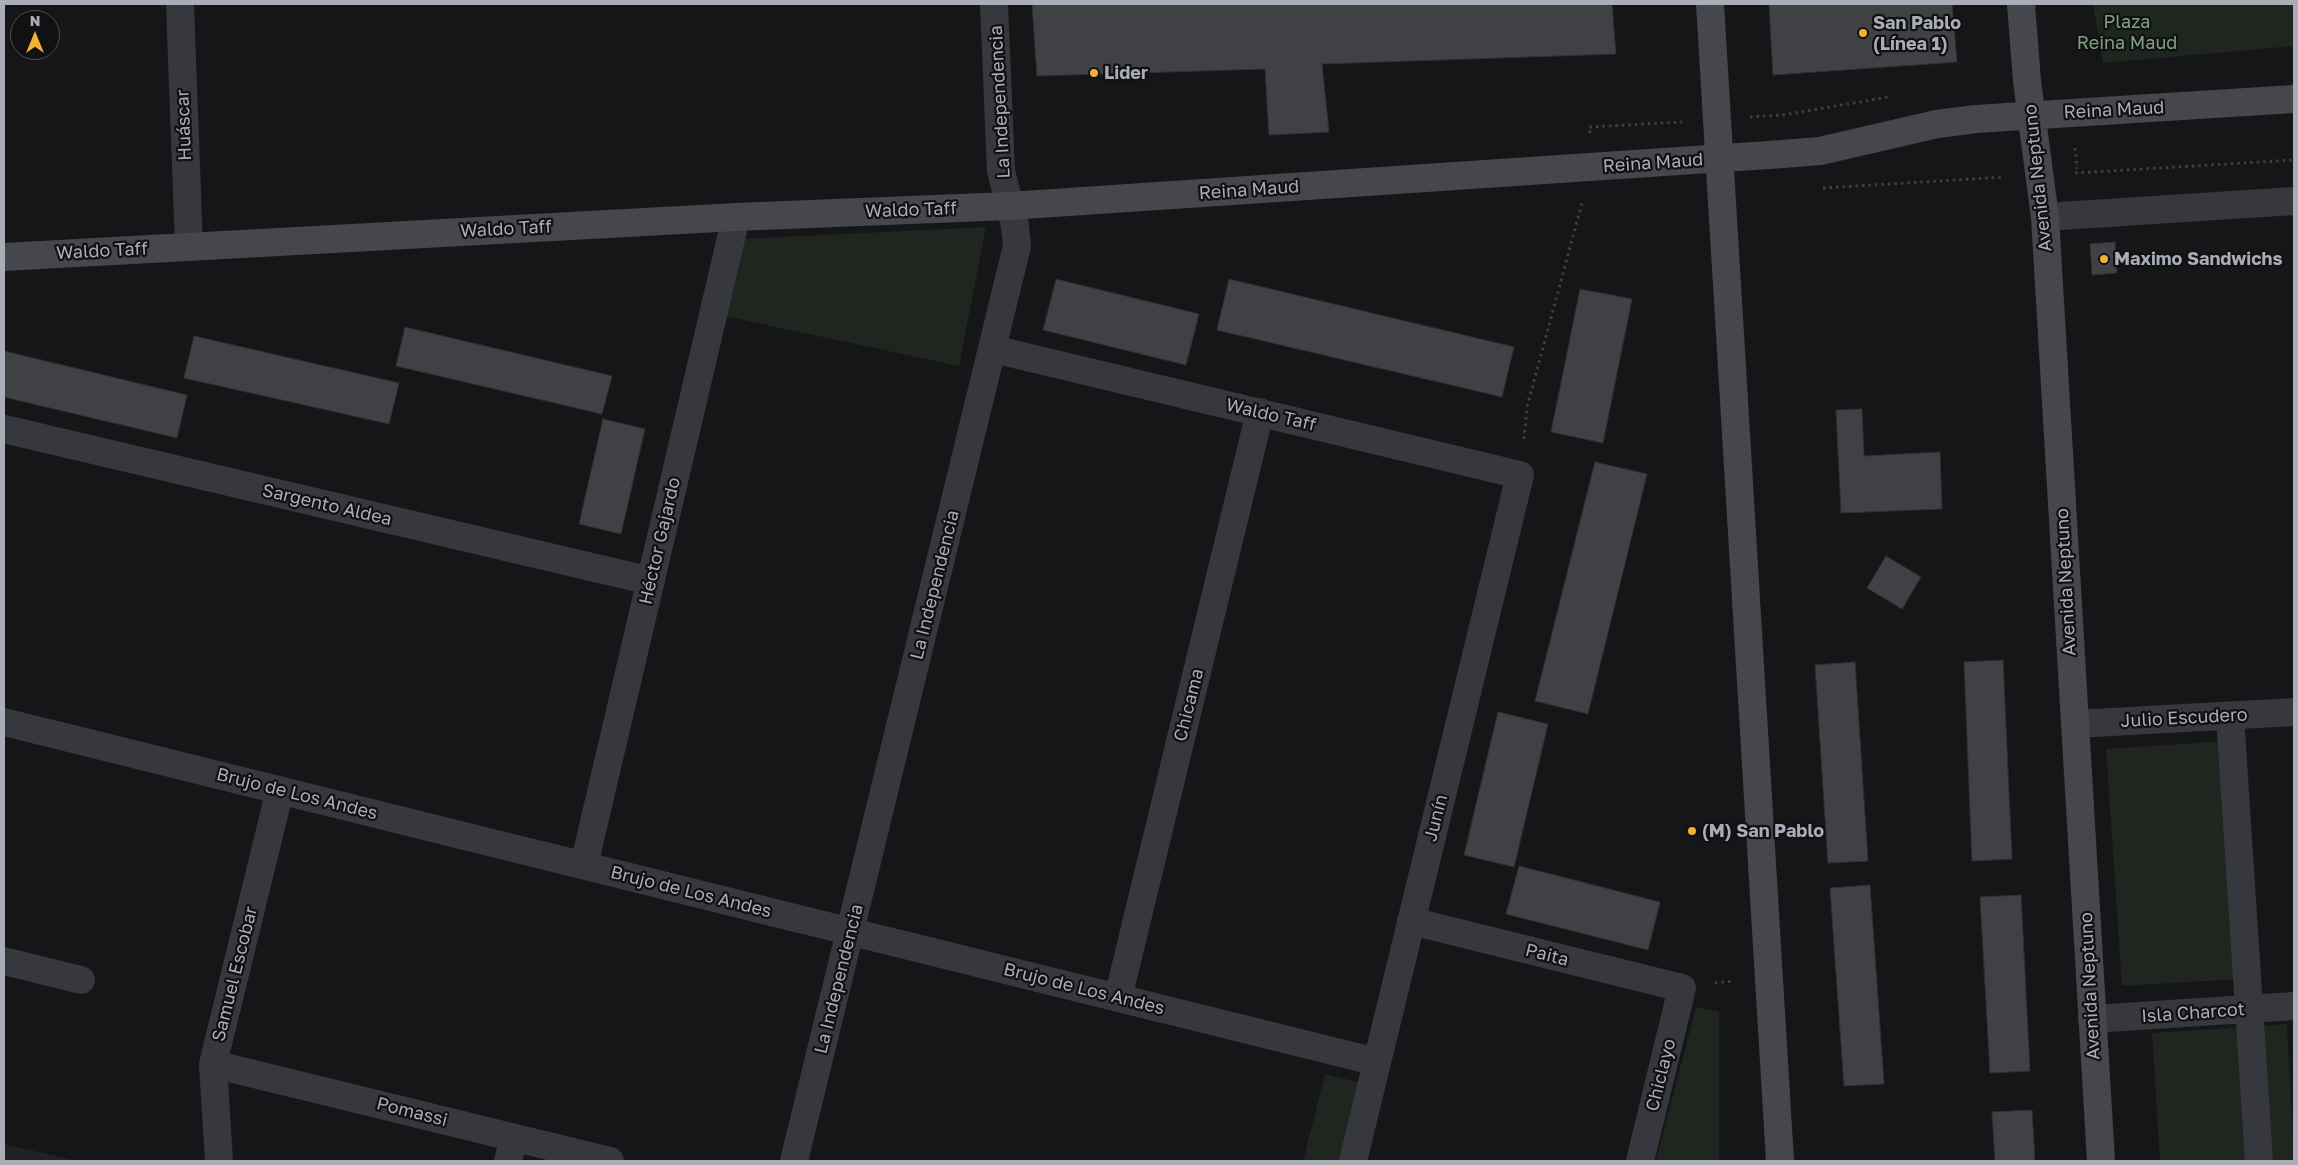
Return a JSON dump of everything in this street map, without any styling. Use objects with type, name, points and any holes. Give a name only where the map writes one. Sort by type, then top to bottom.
[{"type":"main road","points":[[1710,4],[1780,1161]]},
{"type":"main road","name":"Avenida Neptuno","points":[[2021,4],[2031,114],[2044,217],[2101,1161]]},
{"type":"main road","name":"Reina Maud","points":[[1009,206],[1820,152],[1937,124],[2031,114],[2294,100]]},
{"type":"main road","name":"Waldo Taff","points":[[4,257],[736,217],[1009,206]]},
{"type":"street","name":"Huáscar","points":[[180,4],[189,247]]},
{"type":"street","name":"La Independencia","points":[[794,1161],[993,349],[1016,246],[1015,226],[1001,171],[994,4]]},
{"type":"street","points":[[2044,217],[2294,201]]},
{"type":"street","name":"Héctor Gajardo","points":[[584,865],[736,217]]},
{"type":"street","name":"Waldo Taff","points":[[993,349],[1520,475]]},
{"type":"street","name":"Chicama","points":[[1118,998],[1260,412]]},
{"type":"street","name":"Sargento Aldea","points":[[4,429],[651,581]]},
{"type":"street","name":"Junín","points":[[1353,1161],[1520,475]]},
{"type":"street","name":"Julio Escudero","points":[[2075,724],[2294,712]]},
{"type":"street","points":[[2230,716],[2259,1161]]},
{"type":"street","name":"Brujo de Los Andes","points":[[4,722],[1377,1062]]},
{"type":"street","name":"Samuel Escobar","points":[[219,1161],[213,1064],[280,790]]},
{"type":"street","name":"Paita","points":[[1412,921],[1682,988]]},
{"type":"street","points":[[4,960],[81,980]]},
{"type":"street","name":"Chiclayo","points":[[1640,1161],[1682,988]]},
{"type":"street","name":"Isla Charcot","points":[[2092,1019],[2294,1006]]},
{"type":"street","name":"Pomassi","points":[[213,1064],[511,1149],[610,1161]]},
{"type":"path","points":[[1520,475],[1528,407],[1591,167],[1589,127],[1718,120]]},
{"type":"path","points":[[1650,124],[1652,163]]},
{"type":"path","points":[[1815,189],[2294,160]]},
{"type":"path","points":[[1682,988],[1769,976]]},
{"type":"shaded area","points":[[4,1144],[77,1161],[4,1161]]},
{"type":"green space","name":"Plaza Reina Maud","points":[[2093,4],[2294,4],[2294,46],[2103,63]]},
{"type":"green space","points":[[986,227],[959,366],[724,316],[740,239]]},
{"type":"green space","points":[[2241,740],[2256,978],[2122,986],[2106,749]]},
{"type":"green space","points":[[1696,1007],[1719,1012],[1719,1161],[1656,1161]]},
{"type":"green space","points":[[2287,1024],[2294,1161],[2160,1161],[2152,1033]]},
{"type":"green space","points":[[1325,1074],[1362,1083],[1343,1161],[1303,1161]]},
{"type":"building","name":"Lider","points":[[1032,4],[1612,4],[1616,54],[1322,64],[1329,132],[1269,135],[1265,69],[1037,76]]},
{"type":"building","name":"San Pablo (Línea 1)","points":[[1769,4],[1952,4],[1957,62],[1773,75]]},
{"type":"building","name":"Maximo Sandwichs","points":[[2115,242],[2117,273],[2092,275],[2090,244]]},
{"type":"building","points":[[1056,279],[1199,314],[1186,365],[1043,330]]},
{"type":"building","points":[[1229,279],[1514,347],[1502,397],[1217,330]]},
{"type":"building","points":[[1580,289],[1632,299],[1603,443],[1551,432]]},
{"type":"building","points":[[405,327],[612,376],[602,414],[396,366]]},
{"type":"building","points":[[194,336],[399,383],[389,424],[184,378]]},
{"type":"building","points":[[4,351],[187,395],[177,438],[4,397]]},
{"type":"building","points":[[1862,409],[1864,456],[1940,452],[1942,509],[1841,513],[1836,410]]},
{"type":"building","points":[[603,419],[645,429],[621,534],[579,524]]},
{"type":"building","points":[[1595,462],[1647,474],[1588,714],[1535,701]]},
{"type":"building","points":[[1886,556],[1921,577],[1902,609],[1867,588]]},
{"type":"building","points":[[2003,660],[2012,859],[1972,861],[1964,662]]},
{"type":"building","points":[[1855,662],[1868,861],[1828,863],[1815,665]]},
{"type":"building","points":[[1498,712],[1548,724],[1514,867],[1464,855]]},
{"type":"building","points":[[1519,866],[1660,902],[1648,950],[1506,914]]},
{"type":"building","points":[[1870,885],[1884,1084],[1844,1086],[1830,888]]},
{"type":"building","points":[[2021,895],[2030,1071],[1990,1073],[1980,897]]},
{"type":"building","points":[[2032,1110],[2035,1161],[1995,1161],[1992,1112]]},
{"type":"place","name":"San Pablo (Línea 1)","points":[[1863,33]]},
{"type":"place","name":"Lider","points":[[1094,73]]},
{"type":"place","name":"Maximo Sandwichs","points":[[2104,259]]},
{"type":"place","name":"(M) San Pablo","points":[[1692,831]]}]
